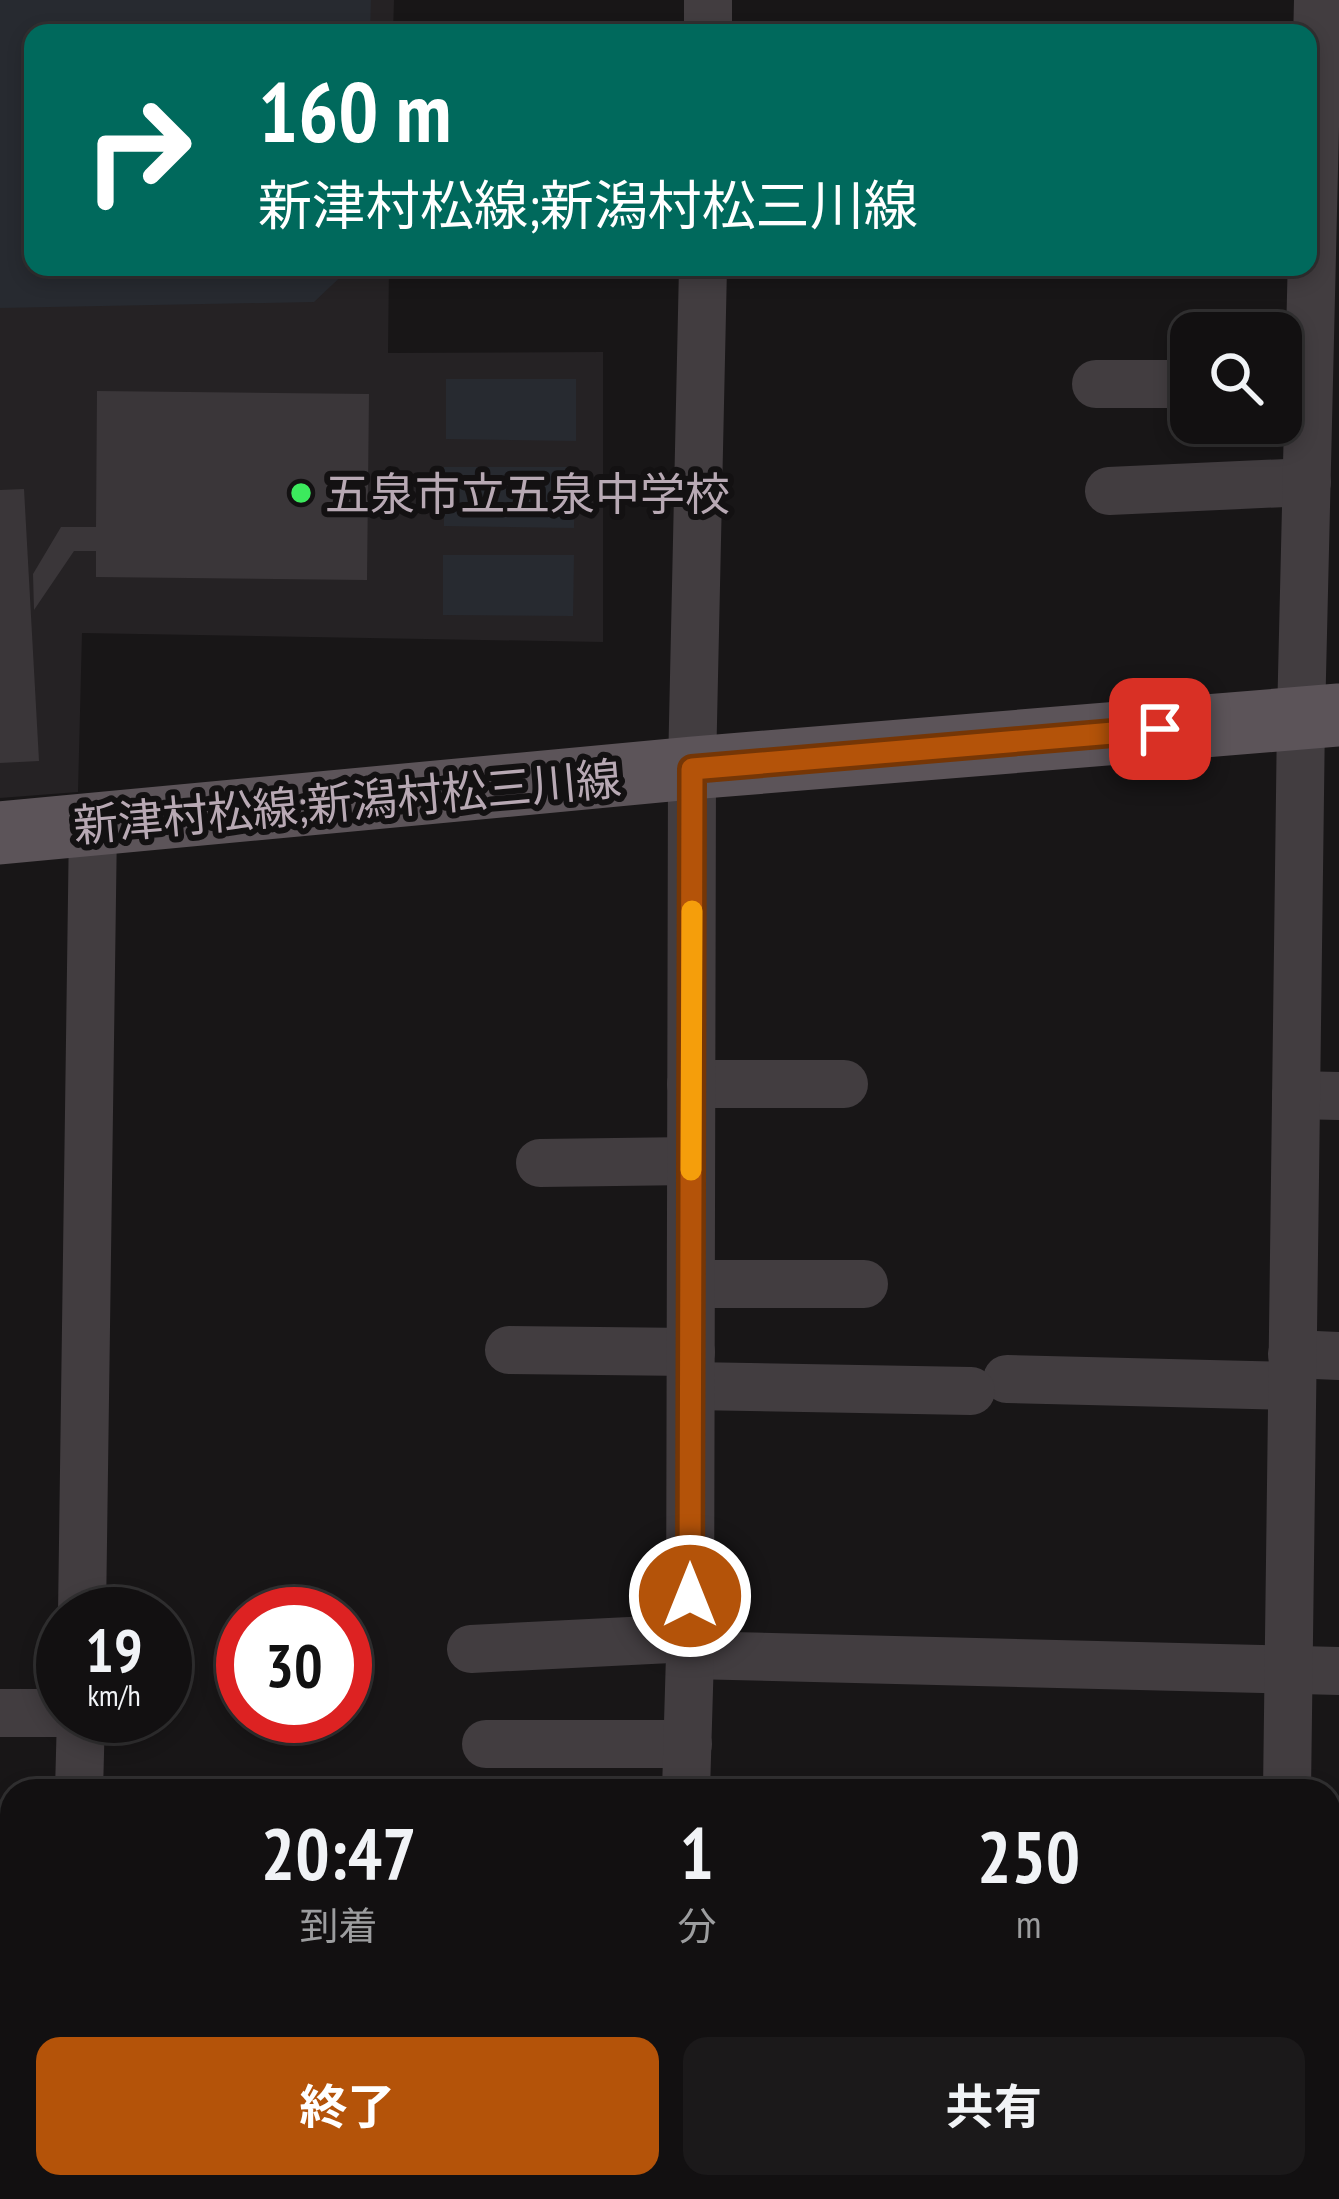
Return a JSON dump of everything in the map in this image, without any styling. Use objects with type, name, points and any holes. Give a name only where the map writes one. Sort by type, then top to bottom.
[{"type":"main road","name":"新津村松線;新潟村松三川線","points":[[0,833],[1320,716]]},
{"type":"street","points":[[1317,156],[1317,249]]},
{"type":"street","points":[[487,1744],[687,1767],[692,769],[703,276]]},
{"type":"street","points":[[1287,1779],[1288,1669],[1308,1366],[1317,1096],[1320,716],[1307,482],[1316,276]]},
{"type":"street","points":[[1096,384],[1170,384]]},
{"type":"street","points":[[1109,490],[1307,482]]},
{"type":"street","points":[[82,1587],[93,825]]},
{"type":"street","points":[[691,1084],[844,1084]]},
{"type":"street","points":[[539,1162],[691,1161]]},
{"type":"street","points":[[691,1284],[864,1284]]},
{"type":"street","points":[[508,1350],[691,1369],[989,1385],[1308,1366]]},
{"type":"street","points":[[471,1649],[690,1647],[1339,1671]]},
{"type":"street","points":[[0,1713],[36,1713]]},
{"type":"street","points":[[80,1743],[80,1779]]},
{"type":"shaded area","name":"五泉市立五泉中学校","points":[[0,0],[394,0],[393,24],[24,24],[24,276],[389,276],[388,353],[603,352],[603,642],[82,633],[78,792],[0,798]]},
{"type":"shaded area","points":[[0,0],[371,0],[370,24],[24,24],[24,276],[341,276],[314,302],[0,308]]},
{"type":"shaded area","points":[[446,379],[576,379],[576,441],[446,439]]},
{"type":"shaded area","points":[[444,467],[575,467],[574,528],[444,526]]},
{"type":"shaded area","points":[[443,555],[574,555],[573,616],[443,615]]},
{"type":"building","points":[[97,391],[369,394],[367,580],[96,577],[96,551],[74,551],[34,610],[33,574],[61,527],[96,527]]},
{"type":"building","points":[[24,489],[39,761],[0,763],[0,490]]},
{"type":"slow traffic","points":[[691,1170],[692,911]]},
{"type":"place","name":"五泉市立五泉中学校","points":[[301,493]]},
{"type":"route","points":[[690,1596],[692,769],[1160,729]]}]
